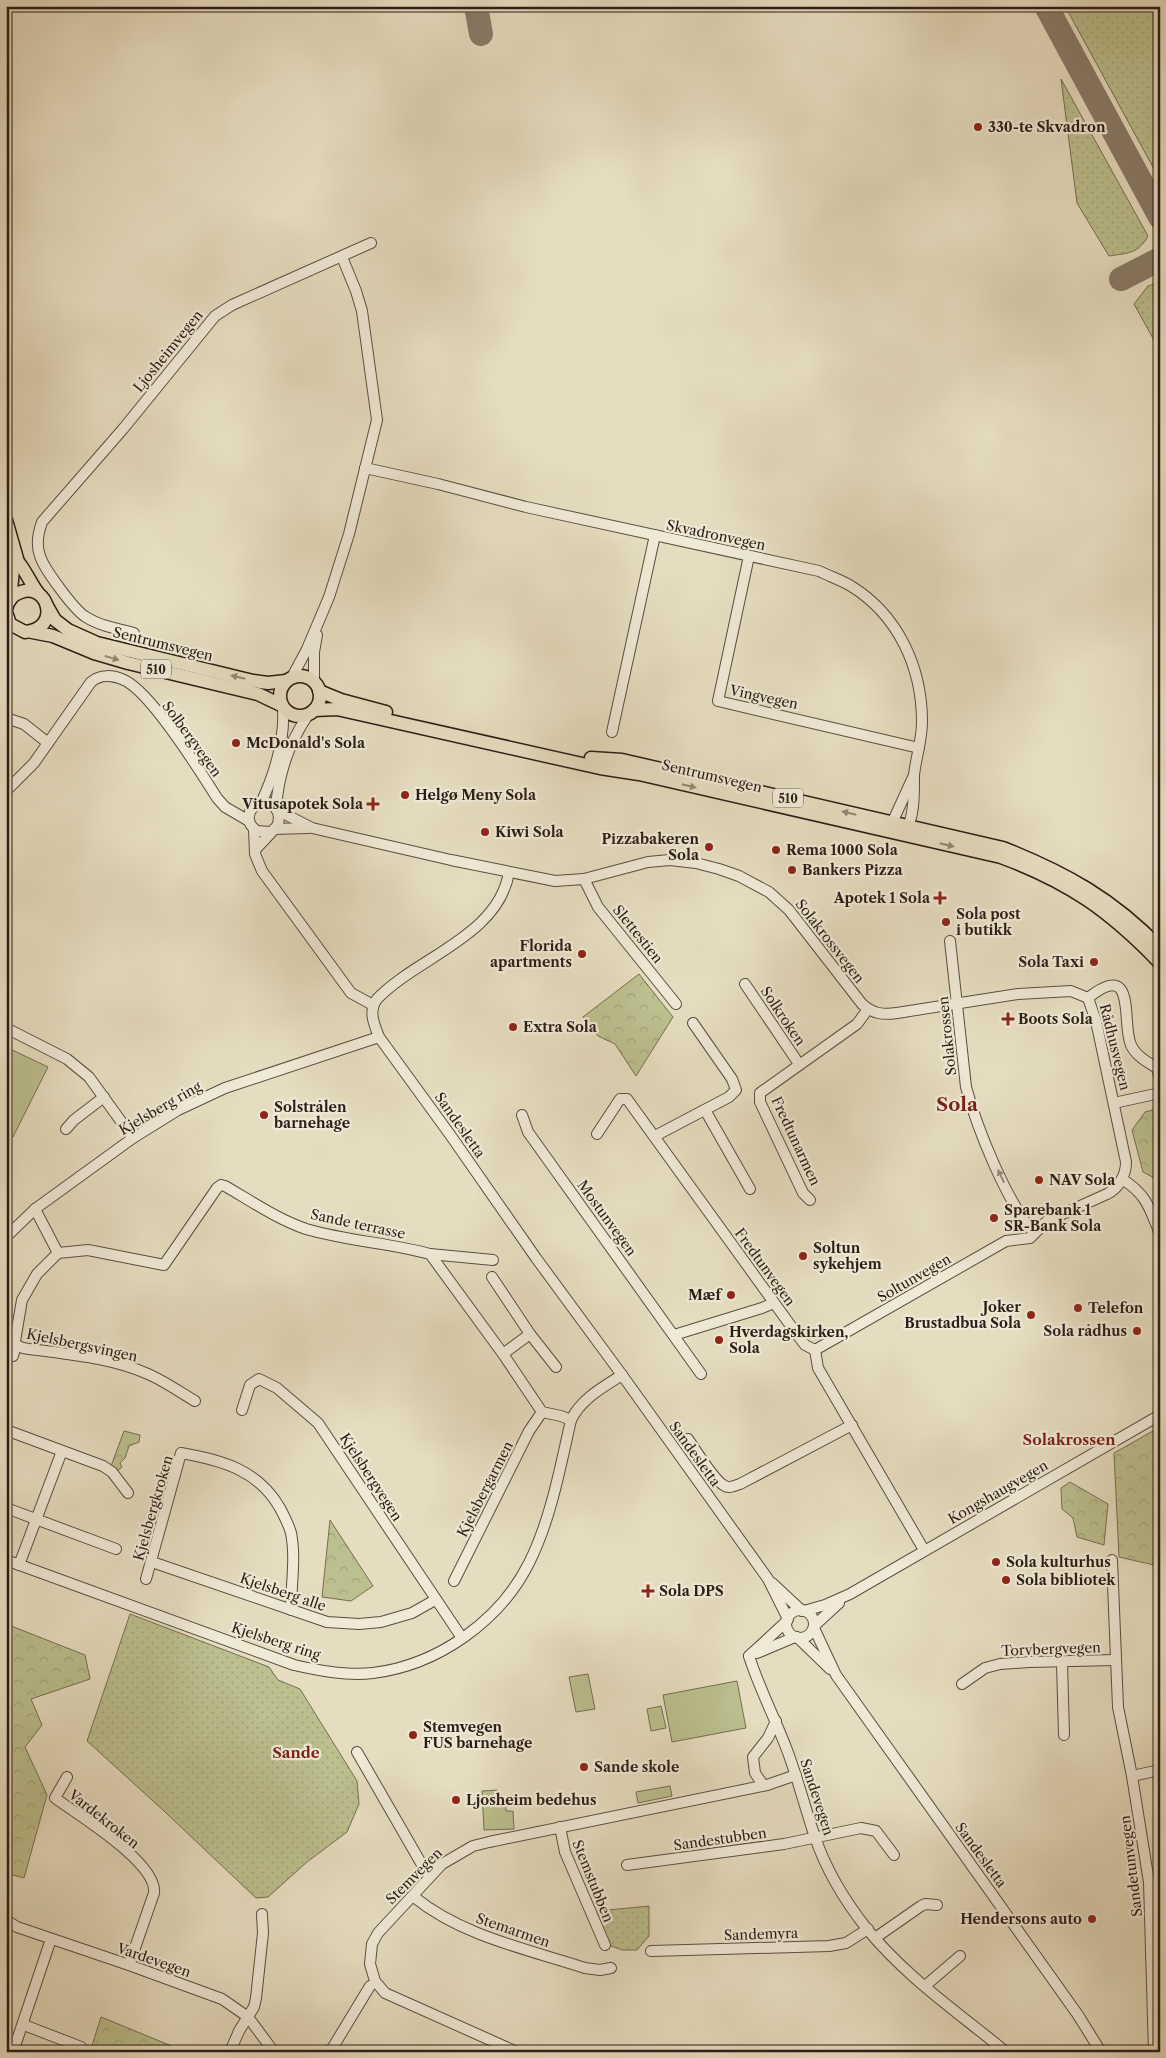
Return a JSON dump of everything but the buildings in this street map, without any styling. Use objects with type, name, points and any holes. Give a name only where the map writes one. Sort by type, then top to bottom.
[{"type":"main road","name":"510","points":[[6,520],[16,548],[18,562],[13,570],[7,607],[10,624],[11,628],[32,632]]},
{"type":"main road","name":"510","points":[[18,562],[22,565],[28,579],[44,599],[47,606]]},
{"type":"main road","points":[[7,607],[15,594],[24,591],[38,593]]},
{"type":"main road","points":[[32,632],[44,624],[47,617],[47,606]]},
{"type":"main road","name":"Sentrumsvegen","points":[[47,606],[55,620],[68,630],[97,643],[253,681],[268,683],[304,676],[341,700],[598,760],[622,760],[892,823],[904,830],[1001,857],[1051,878],[1105,911],[1136,938],[1160,963]]},
{"type":"main road","name":"Sentrumsvegen","points":[[32,632],[53,636],[94,653],[128,663],[258,694],[297,716],[311,712],[337,709],[600,768],[639,774],[904,830],[1003,848],[1056,870],[1103,899],[1143,931],[1160,948]]},
{"type":"main road","points":[[282,706],[280,692],[289,679]]},
{"type":"main road","points":[[311,712],[318,705],[317,686]]},
{"type":"street","name":"Ljosheimvegen","points":[[134,633],[103,625],[86,617],[76,609],[42,560],[38,539],[40,528],[46,516],[123,429],[215,316],[232,305],[371,243]]},
{"type":"street","points":[[317,686],[314,652],[320,620],[348,534],[377,420],[362,311],[342,257]]},
{"type":"street","name":"Skvadronvegen","points":[[365,468],[438,484],[526,507],[819,571],[850,585],[887,616],[898,631],[912,662],[921,707],[922,723],[914,775],[914,797],[904,830]]},
{"type":"street","points":[[612,732],[655,536]]},
{"type":"street","name":"Vingvegen","points":[[749,556],[718,701],[919,748]]},
{"type":"street","points":[[289,679],[320,620]]},
{"type":"street","name":"Solbergvegen","points":[[6,791],[34,763],[93,679],[104,676],[124,680],[140,694],[167,724],[217,798],[225,807],[232,810],[251,825]]},
{"type":"street","points":[[251,825],[261,833],[272,830],[312,828],[508,872],[503,893],[487,917],[478,926],[382,993],[373,1005],[351,993],[258,864],[249,816],[272,780],[284,729],[282,706]]},
{"type":"street","points":[[255,850],[278,823],[277,791],[288,751],[296,733],[311,712]]},
{"type":"street","points":[[6,718],[24,724],[48,743]]},
{"type":"street","name":"Skvadronvegen","points":[[892,823],[914,775]]},
{"type":"street","points":[[232,810],[267,803],[312,828]]},
{"type":"street","name":"Solakrossvegen","points":[[508,872],[555,881],[584,879],[632,865],[670,860],[696,863],[739,876],[768,892],[789,910],[868,1010]]},
{"type":"street","name":"Slettestien","points":[[584,879],[598,906],[676,1004]]},
{"type":"street","name":"Solakrossen","points":[[950,940],[966,1086],[971,1104],[995,1164],[1016,1209],[1032,1236]]},
{"type":"street","name":"Solkroken","points":[[745,984],[798,1064]]},
{"type":"street","points":[[868,1010],[884,1014],[1018,994],[1071,991],[1088,998],[1102,988],[1119,988],[1124,993],[1128,1035],[1131,1046],[1140,1058],[1157,1068],[1160,1078]]},
{"type":"street","name":"Rådhusvegen","points":[[1088,998],[1096,1021],[1126,1162],[1122,1179]]},
{"type":"street","name":"Sandesletta","points":[[373,1005],[373,1019],[380,1037],[447,1129],[536,1258],[768,1579],[787,1620],[787,1628],[836,1675]]},
{"type":"street","name":"Solkroken","points":[[760,1092],[857,1024],[868,1010]]},
{"type":"street","points":[[655,1136],[729,1097],[736,1090],[732,1079],[693,1023]]},
{"type":"street","points":[[6,1028],[68,1059],[89,1077],[133,1138]]},
{"type":"street","name":"Kjelsberg ring","points":[[6,1238],[35,1209],[133,1138],[178,1110],[209,1094],[380,1037]]},
{"type":"street","name":"Fredtunarmen","points":[[760,1092],[760,1102],[803,1193],[810,1200]]},
{"type":"street","name":"Rådhusvegen","points":[[1114,1103],[1160,1093]]},
{"type":"street","points":[[66,1129],[74,1120],[104,1097]]},
{"type":"street","name":"Fredtunvegen","points":[[597,1134],[620,1099],[624,1098],[629,1101],[805,1345],[815,1350]]},
{"type":"street","points":[[705,1110],[750,1189]]},
{"type":"street","name":"Mostunvegen","points":[[522,1115],[528,1132],[701,1374]]},
{"type":"street","points":[[1032,1236],[1039,1227],[1054,1217],[1112,1192],[1122,1179],[1138,1190],[1160,1234]]},
{"type":"street","name":"Sande terrasse","points":[[58,1253],[88,1250],[164,1265],[201,1209],[221,1185],[230,1188],[255,1205],[304,1228],[360,1242],[430,1254],[493,1260]]},
{"type":"street","points":[[35,1209],[58,1253]]},
{"type":"street","name":"Soltunvegen","points":[[815,1350],[1006,1241],[1032,1236]]},
{"type":"street","name":"Kjelsbergsvingen","points":[[13,1356],[22,1300],[37,1274],[58,1253]]},
{"type":"street","points":[[430,1254],[503,1354],[542,1412],[571,1420]]},
{"type":"street","points":[[492,1277],[530,1334],[556,1367]]},
{"type":"street","points":[[674,1335],[774,1303]]},
{"type":"street","points":[[503,1354],[530,1334]]},
{"type":"street","name":"Kjelsbergsvingen","points":[[16,1345],[24,1348],[92,1358],[130,1367],[148,1374],[195,1401]]},
{"type":"street","points":[[815,1350],[818,1368],[924,1550]]},
{"type":"street","name":"Kjelsberg ring","points":[[6,1560],[294,1665],[314,1670],[354,1674],[401,1668],[439,1653],[474,1630],[498,1607],[513,1589],[529,1563],[545,1525],[571,1420],[579,1406],[622,1375]]},
{"type":"street","name":"Kjelsbergvegen","points":[[242,1410],[250,1385],[259,1379],[277,1388],[318,1423],[462,1638]]},
{"type":"street","name":"Kjelsbergarmen","points":[[454,1581],[532,1424],[542,1412]]},
{"type":"street","name":"Kongshaugvegen","points":[[803,1611],[850,1594],[1160,1414]]},
{"type":"street","points":[[688,1439],[718,1481],[725,1487],[730,1487],[740,1484],[852,1425]]},
{"type":"street","points":[[6,1430],[103,1466],[112,1472],[128,1494]]},
{"type":"street","points":[[20,1565],[62,1451]]},
{"type":"street","name":"Kjelsbergkroken","points":[[146,1579],[181,1453],[200,1456],[237,1467],[247,1472],[262,1484],[274,1498],[290,1532],[292,1549],[291,1610]]},
{"type":"street","points":[[6,1508],[116,1549]]},
{"type":"street","name":"Sandetunvegen","points":[[1112,1560],[1118,1707],[1132,1776],[1149,1882],[1154,2052]]},
{"type":"street","name":"Kjelsberg alle","points":[[152,1562],[327,1622],[359,1624],[381,1622],[398,1618],[423,1608],[435,1600]]},
{"type":"street","name":"Sandesletta","points":[[768,1579],[813,1618],[814,1627],[836,1675],[1078,2015],[1101,2052]]},
{"type":"street","name":"Kongshaugvegen","points":[[814,1627],[850,1594]]},
{"type":"street","points":[[749,1656],[794,1612],[803,1611]]},
{"type":"street","points":[[749,1656],[796,1637],[809,1635],[814,1627]]},
{"type":"street","name":"Sandevegen","points":[[749,1656],[756,1679],[776,1721],[796,1775],[815,1838],[839,1888],[875,1938],[925,1986],[1004,2051]]},
{"type":"street","name":"Torvbergvegen","points":[[962,1684],[985,1668],[1000,1664],[1116,1660]]},
{"type":"street","points":[[1062,1662],[1064,1735]]},
{"type":"street","points":[[767,1785],[763,1785],[755,1773],[753,1757],[768,1738],[776,1721]]},
{"type":"street","points":[[357,1752],[425,1870],[431,1875]]},
{"type":"street","points":[[1132,1776],[1160,1770]]},
{"type":"street","name":"Stemvegen","points":[[517,2052],[385,1993],[375,1980],[370,1964],[372,1944],[383,1927],[414,1897],[442,1864],[473,1846],[767,1785],[796,1775]]},
{"type":"street","name":"Vardekroken","points":[[67,1776],[55,1798],[101,1830],[124,1849],[154,1882],[154,1893],[129,1965]]},
{"type":"street","name":"Stemstubben","points":[[560,1827],[565,1852],[604,1945]]},
{"type":"street","name":"Sandestubben","points":[[627,1865],[815,1838],[861,1828],[876,1832],[894,1855]]},
{"type":"street","name":"Stemarmen","points":[[414,1897],[437,1914],[482,1935],[585,1968],[600,1970],[611,1968]]},
{"type":"street","points":[[875,1938],[920,1906],[926,1904],[936,1905]]},
{"type":"street","points":[[230,2052],[256,1998],[263,1933],[262,1914]]},
{"type":"street","name":"Vardevegen","points":[[6,1920],[17,1928],[129,1965],[222,1999],[248,2017],[274,2052]]},
{"type":"street","name":"Sandemyra","points":[[650,1951],[829,1946],[846,1943],[868,1929]]},
{"type":"street","points":[[13,2052],[24,2025],[51,1940]]},
{"type":"street","points":[[925,1986],[960,1956]]},
{"type":"street","points":[[330,2052],[370,1986]]},
{"type":"street","points":[[24,2025],[81,2047]]},
{"type":"green space","points":[[1065,6],[1160,6],[1160,180]]},
{"type":"green space","points":[[1061,79],[1148,236],[1132,252],[1109,256],[1077,203]]},
{"type":"green space","points":[[1160,282],[1160,351],[1134,304],[1148,286]]},
{"type":"green space","points":[[639,974],[673,1017],[636,1076],[615,1044],[598,1036],[583,1017]]},
{"type":"green space","points":[[6,1047],[48,1067],[13,1137],[6,1134]]},
{"type":"green space","points":[[1160,1108],[1160,1181],[1143,1172],[1132,1130],[1145,1112]]},
{"type":"green space","points":[[1160,1427],[1160,1561],[1154,1565],[1119,1557],[1114,1453]]},
{"type":"green space","points":[[124,1431],[140,1435],[139,1442],[129,1446],[125,1458],[120,1463],[122,1467],[116,1472],[111,1466]]},
{"type":"green space","points":[[1070,1482],[1108,1504],[1104,1545],[1077,1537],[1073,1518],[1062,1509],[1061,1488]]},
{"type":"green space","points":[[330,1520],[373,1586],[351,1601],[322,1597]]},
{"type":"green space","points":[[130,1614],[269,1667],[278,1680],[300,1689],[357,1781],[359,1804],[347,1832],[307,1862],[268,1897],[256,1898],[87,1741]]},
{"type":"green space","points":[[6,1624],[85,1655],[90,1679],[31,1699],[42,1725],[25,1747],[47,1795],[24,1878],[6,1873]]},
{"type":"green space","points":[[588,1674],[595,1709],[576,1712],[569,1677]]},
{"type":"green space","points":[[737,1681],[746,1728],[672,1742],[663,1695]]},
{"type":"green space","points":[[661,1706],[666,1728],[651,1731],[647,1709]]},
{"type":"green space","points":[[670,1786],[672,1796],[638,1803],[636,1792]]},
{"type":"green space","points":[[497,1790],[505,1798],[506,1811],[513,1811],[514,1829],[484,1830],[482,1791]]},
{"type":"green space","points":[[649,1906],[649,1936],[637,1950],[622,1950],[606,1944],[596,1916],[598,1911]]},
{"type":"green space","points":[[101,2017],[174,2047],[172,2052],[90,2052]]},
{"type":"taxiway","points":[[476,6],[481,34]]},
{"type":"taxiway","points":[[1046,6],[1160,217]]},
{"type":"taxiway","points":[[1121,279],[1160,259]]},
{"type":"place","name":"330-te Skvadron","points":[[978,127]]},
{"type":"place","name":"McDonald's Sola","points":[[236,743]]},
{"type":"place","name":"Helgø Meny Sola","points":[[405,795]]},
{"type":"place","name":"Vitusapotek Sola","points":[[373,804]]},
{"type":"place","name":"Kiwi Sola","points":[[485,832]]},
{"type":"place","name":"Pizzabakeren Sola","points":[[709,847]]},
{"type":"place","name":"Rema 1000 Sola","points":[[776,850]]},
{"type":"place","name":"Bankers Pizza","points":[[792,870]]},
{"type":"place","name":"Apotek 1 Sola","points":[[940,898]]},
{"type":"place","name":"Sola post i butikk","points":[[946,922]]},
{"type":"place","name":"Florida apartments","points":[[582,954]]},
{"type":"place","name":"Sola Taxi","points":[[1094,962]]},
{"type":"place","name":"Boots Sola","points":[[1008,1019]]},
{"type":"place","name":"Extra Sola","points":[[513,1027]]},
{"type":"place","name":"Solstrålen barnehage","points":[[264,1115]]},
{"type":"place","name":"NAV Sola","points":[[1039,1180]]},
{"type":"place","name":"Sparebank 1 SR-Bank Sola","points":[[994,1218]]},
{"type":"place","name":"Soltun sykehjem","points":[[803,1256]]},
{"type":"place","name":"Mæf","points":[[731,1295]]},
{"type":"place","name":"Telefon","points":[[1078,1308]]},
{"type":"place","name":"Joker Brustadbua Sola","points":[[1031,1315]]},
{"type":"place","name":"Sola rådhus","points":[[1137,1331]]},
{"type":"place","name":"Hverdagskirken, Sola","points":[[719,1340]]},
{"type":"place","name":"Sola kulturhus","points":[[996,1562]]},
{"type":"place","name":"Sola bibliotek","points":[[1006,1580]]},
{"type":"place","name":"Sola DPS","points":[[648,1591]]},
{"type":"place","name":"Stemvegen FUS barnehage","points":[[413,1735]]},
{"type":"place","name":"Sande skole","points":[[584,1767]]},
{"type":"place","name":"Ljosheim bedehus","points":[[456,1800]]},
{"type":"place","name":"Hendersons auto","points":[[1092,1919]]},
{"type":"district","name":"Sola","points":[[957,1104]]},
{"type":"district","name":"Solakrossen","points":[[1069,1439]]},
{"type":"district","name":"Sande","points":[[296,1752]]}]
